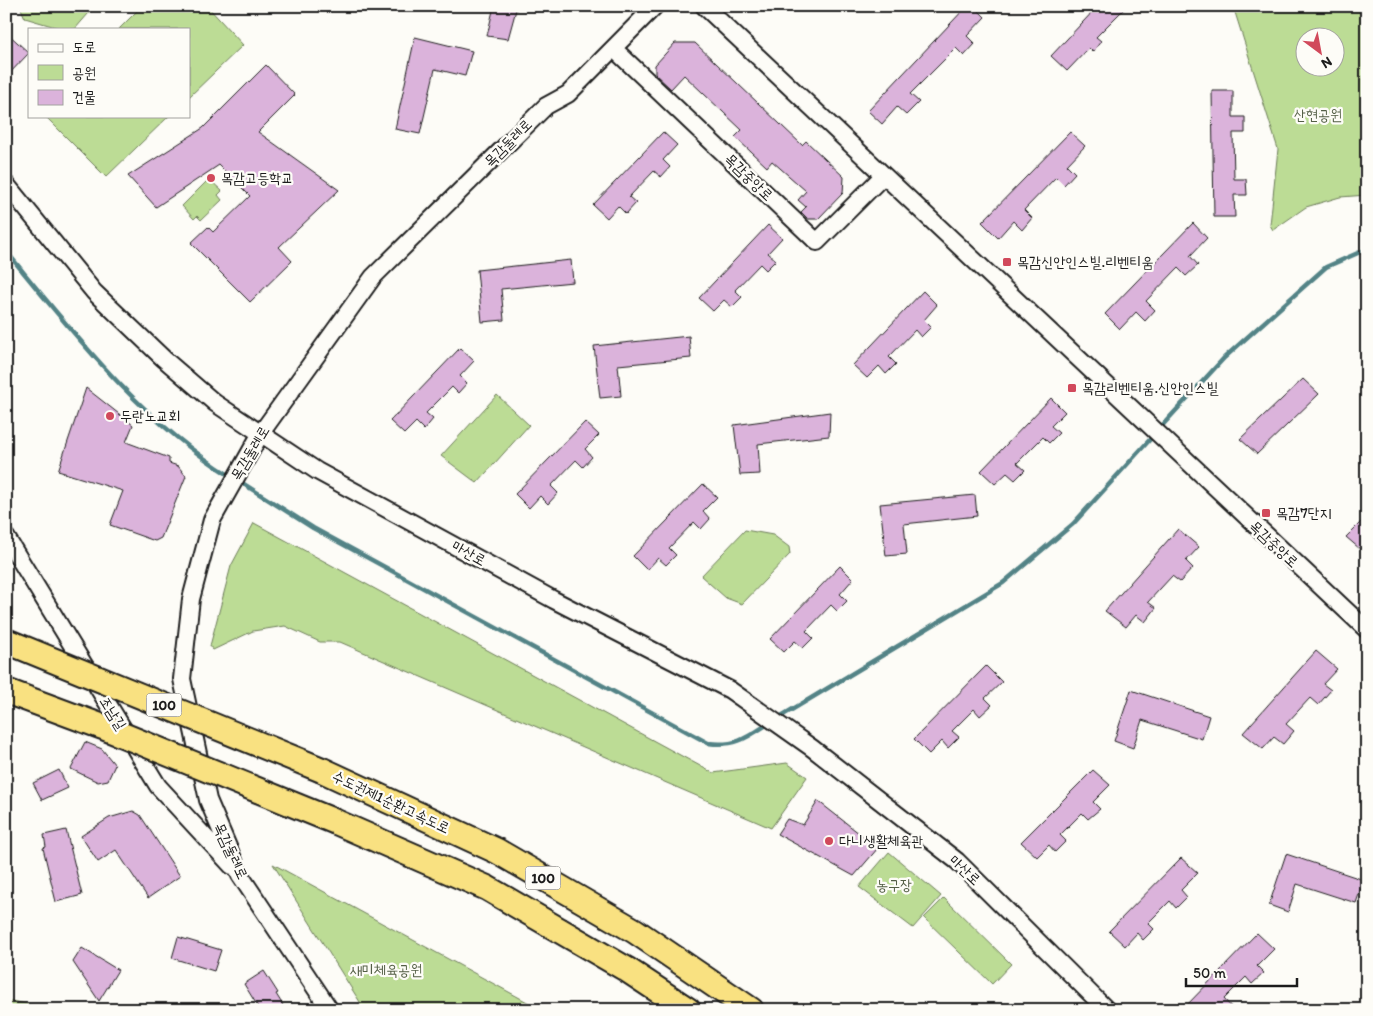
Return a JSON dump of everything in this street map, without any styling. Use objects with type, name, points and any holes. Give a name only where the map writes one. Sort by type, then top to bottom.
[{"type":"highway","name":"수도권제1순환고속도로","points":[[6,641],[322,770],[497,851],[635,931],[751,1010]]},
{"type":"highway","name":"100","points":[[6,691],[103,727],[336,822],[487,888],[626,969],[688,1010]]},
{"type":"street","name":"목감둘레로","points":[[330,1010],[240,875],[208,800],[182,679],[191,599],[212,520],[260,433],[373,277],[546,106],[568,94],[655,6]]},
{"type":"street","points":[[704,6],[883,176]]},
{"type":"street","name":"목감중앙로","points":[[614,49],[817,242],[883,176],[1367,630]]},
{"type":"street","name":"마산로","points":[[6,184],[94,292],[215,403],[318,471],[554,600],[730,690],[810,747],[957,861],[1107,1010]]},
{"type":"street","name":"조남길","points":[[6,537],[158,786],[240,875]]},
{"type":"green space","points":[[20,6],[95,6],[76,28],[59,28],[25,18]]},
{"type":"green space","points":[[142,6],[207,6],[243,45],[190,96],[190,28],[120,28]]},
{"type":"green space","name":"산현공원","points":[[1233,6],[1367,6],[1367,195],[1340,197],[1306,207],[1273,230],[1270,225],[1278,149]]},
{"type":"green space","points":[[47,118],[167,118],[106,177]]},
{"type":"green space","points":[[209,179],[222,191],[218,195],[222,200],[201,220],[197,216],[194,219],[182,206]]},
{"type":"green space","points":[[497,395],[529,425],[477,483],[441,456]]},
{"type":"green space","points":[[254,523],[713,773],[787,763],[807,777],[771,828],[340,642],[320,642],[285,626],[253,631],[213,650],[210,646],[231,566]]},
{"type":"green space","points":[[745,530],[773,535],[789,547],[790,554],[742,604],[726,598],[701,576]]},
{"type":"green space","name":"농구장","points":[[889,852],[941,896],[913,928],[859,887]]},
{"type":"green space","name":"새미체육공원","points":[[273,864],[542,1010],[362,1010],[360,1002]]},
{"type":"green space","points":[[944,898],[1011,964],[992,984],[924,918]]},
{"type":"green space","points":[[6,1000],[57,1010],[6,1010]]},
{"type":"building","points":[[494,6],[517,6],[508,39],[487,36]]},
{"type":"building","points":[[967,6],[974,6],[985,17],[967,36],[975,44],[964,56],[956,48],[910,94],[919,102],[906,115],[897,107],[882,124],[868,111]]},
{"type":"building","points":[[1098,6],[1127,6],[1096,37],[1101,41],[1093,52],[1089,48],[1067,71],[1051,56]]},
{"type":"building","points":[[6,32],[28,54],[6,77]]},
{"type":"building","points":[[415,37],[472,51],[465,76],[435,69],[420,134],[395,129]]},
{"type":"building","points":[[675,43],[695,43],[802,145],[806,141],[844,177],[843,193],[818,219],[808,219],[801,212],[806,207],[798,200],[806,191],[772,161],[767,167],[735,137],[742,130],[684,75],[671,89],[655,74],[655,65]]},
{"type":"building","points":[[266,65],[295,95],[258,132],[339,190],[279,247],[292,261],[250,302],[191,243],[208,227],[213,232],[250,196],[219,165],[156,207],[128,176],[203,128]]},
{"type":"building","points":[[1212,91],[1233,91],[1233,117],[1245,117],[1245,133],[1233,133],[1234,179],[1246,179],[1247,195],[1234,195],[1235,217],[1214,217]]},
{"type":"building","points":[[663,132],[677,145],[663,160],[670,167],[661,177],[654,171],[629,197],[636,203],[626,214],[618,206],[607,218],[593,205]]},
{"type":"building","points":[[1070,132],[1085,146],[1067,165],[1075,173],[1064,185],[1056,177],[1024,210],[1032,218],[1022,230],[1013,221],[998,238],[982,222]]},
{"type":"building","points":[[1193,223],[1207,238],[1190,256],[1198,265],[1186,276],[1178,268],[1146,301],[1155,310],[1145,321],[1136,312],[1120,329],[1105,314]]},
{"type":"building","points":[[768,225],[782,238],[768,253],[776,260],[766,270],[760,264],[735,290],[742,297],[732,307],[724,300],[713,311],[699,298]]},
{"type":"building","points":[[571,260],[573,282],[501,289],[504,320],[482,322],[477,270]]},
{"type":"building","points":[[923,291],[937,305],[924,320],[931,327],[921,337],[915,330],[889,357],[896,364],[886,374],[879,366],[867,378],[853,365]]},
{"type":"building","points":[[689,336],[691,358],[618,365],[621,396],[600,398],[594,346]]},
{"type":"building","points":[[460,348],[474,361],[460,376],[467,383],[458,393],[452,387],[426,413],[433,419],[424,430],[416,422],[404,434],[390,421]]},
{"type":"building","points":[[1303,379],[1319,394],[1257,454],[1240,439]]},
{"type":"building","points":[[86,388],[133,425],[126,442],[169,458],[169,463],[178,466],[186,476],[161,538],[155,541],[110,525],[123,491],[58,471]]},
{"type":"building","points":[[1051,398],[1065,412],[1051,426],[1059,433],[1049,443],[1043,437],[1017,463],[1025,470],[1015,480],[1007,473],[995,484],[981,471]]},
{"type":"building","points":[[830,412],[829,436],[758,444],[760,474],[740,475],[734,425]]},
{"type":"building","points":[[585,422],[599,435],[585,449],[592,457],[583,467],[576,460],[551,486],[558,493],[548,504],[540,496],[529,508],[515,494]]},
{"type":"building","points":[[703,484],[717,497],[703,511],[710,519],[701,529],[694,522],[669,548],[676,555],[666,565],[658,558],[647,570],[633,556]]},
{"type":"building","points":[[975,495],[977,516],[904,524],[907,554],[886,556],[880,504]]},
{"type":"building","points":[[1367,516],[1367,555],[1346,537]]},
{"type":"building","points":[[1178,529],[1199,547],[1186,561],[1193,568],[1180,582],[1172,576],[1148,602],[1156,608],[1145,622],[1136,615],[1126,627],[1105,611]]},
{"type":"building","points":[[840,566],[853,579],[840,594],[847,601],[837,611],[831,605],[806,631],[813,638],[803,648],[795,641],[784,652],[770,639]]},
{"type":"building","points":[[1316,651],[1337,669],[1323,684],[1331,690],[1318,705],[1310,698],[1286,724],[1294,731],[1283,744],[1274,737],[1263,749],[1243,733]]},
{"type":"building","points":[[986,666],[1002,682],[985,698],[992,705],[980,716],[974,709],[952,731],[959,737],[948,748],[942,741],[929,754],[914,739]]},
{"type":"building","points":[[1131,690],[1209,716],[1202,739],[1142,720],[1133,748],[1114,741]]},
{"type":"building","points":[[85,742],[102,749],[115,765],[108,780],[98,782],[71,769]]},
{"type":"building","points":[[59,770],[68,788],[42,800],[33,783]]},
{"type":"building","points":[[1093,770],[1110,785],[1093,802],[1100,809],[1088,819],[1082,813],[1060,835],[1066,841],[1055,852],[1049,845],[1037,857],[1021,842]]},
{"type":"building","name":"다니생활체육관","points":[[818,801],[878,848],[854,876],[777,834],[787,819],[803,825]]},
{"type":"building","points":[[133,811],[140,815],[180,876],[148,898],[116,850],[98,862],[81,836],[109,818]]},
{"type":"building","points":[[66,830],[82,895],[56,902],[43,848],[46,847],[44,835]]},
{"type":"building","points":[[1286,854],[1364,880],[1356,903],[1297,884],[1288,912],[1269,905]]},
{"type":"building","points":[[1181,858],[1198,873],[1181,890],[1187,897],[1176,908],[1170,901],[1148,923],[1154,929],[1143,940],[1137,933],[1125,946],[1109,931]]},
{"type":"building","points":[[1257,933],[1274,949],[1257,966],[1264,973],[1252,984],[1246,977],[1224,999],[1234,1010],[1182,1010]]},
{"type":"building","points":[[178,937],[221,950],[214,971],[172,958]]},
{"type":"building","points":[[82,948],[118,970],[99,1001],[73,962]]},
{"type":"building","points":[[264,971],[286,1010],[260,1010],[244,984]]},
{"type":"waterway","points":[[1159,429],[1224,358],[1326,267],[1367,249]]},
{"type":"waterway","points":[[6,251],[57,314],[110,374],[167,429],[198,454],[232,477]]},
{"type":"waterway","points":[[778,718],[1003,583],[1073,524],[1154,435]]},
{"type":"waterway","points":[[239,481],[313,528],[708,743],[727,744],[742,740],[771,722]]},
{"type":"place","name":"목감고등학교","points":[[211,178]]},
{"type":"place","name":"목감신안인스빌.리벤티움","points":[[1007,262]]},
{"type":"place","name":"목감리벤티움.신안인스빌","points":[[1072,388]]},
{"type":"place","name":"두란노교회","points":[[110,416]]},
{"type":"place","name":"목감7단지","points":[[1266,513]]},
{"type":"place","name":"다니생활체육관","points":[[829,841]]}]
